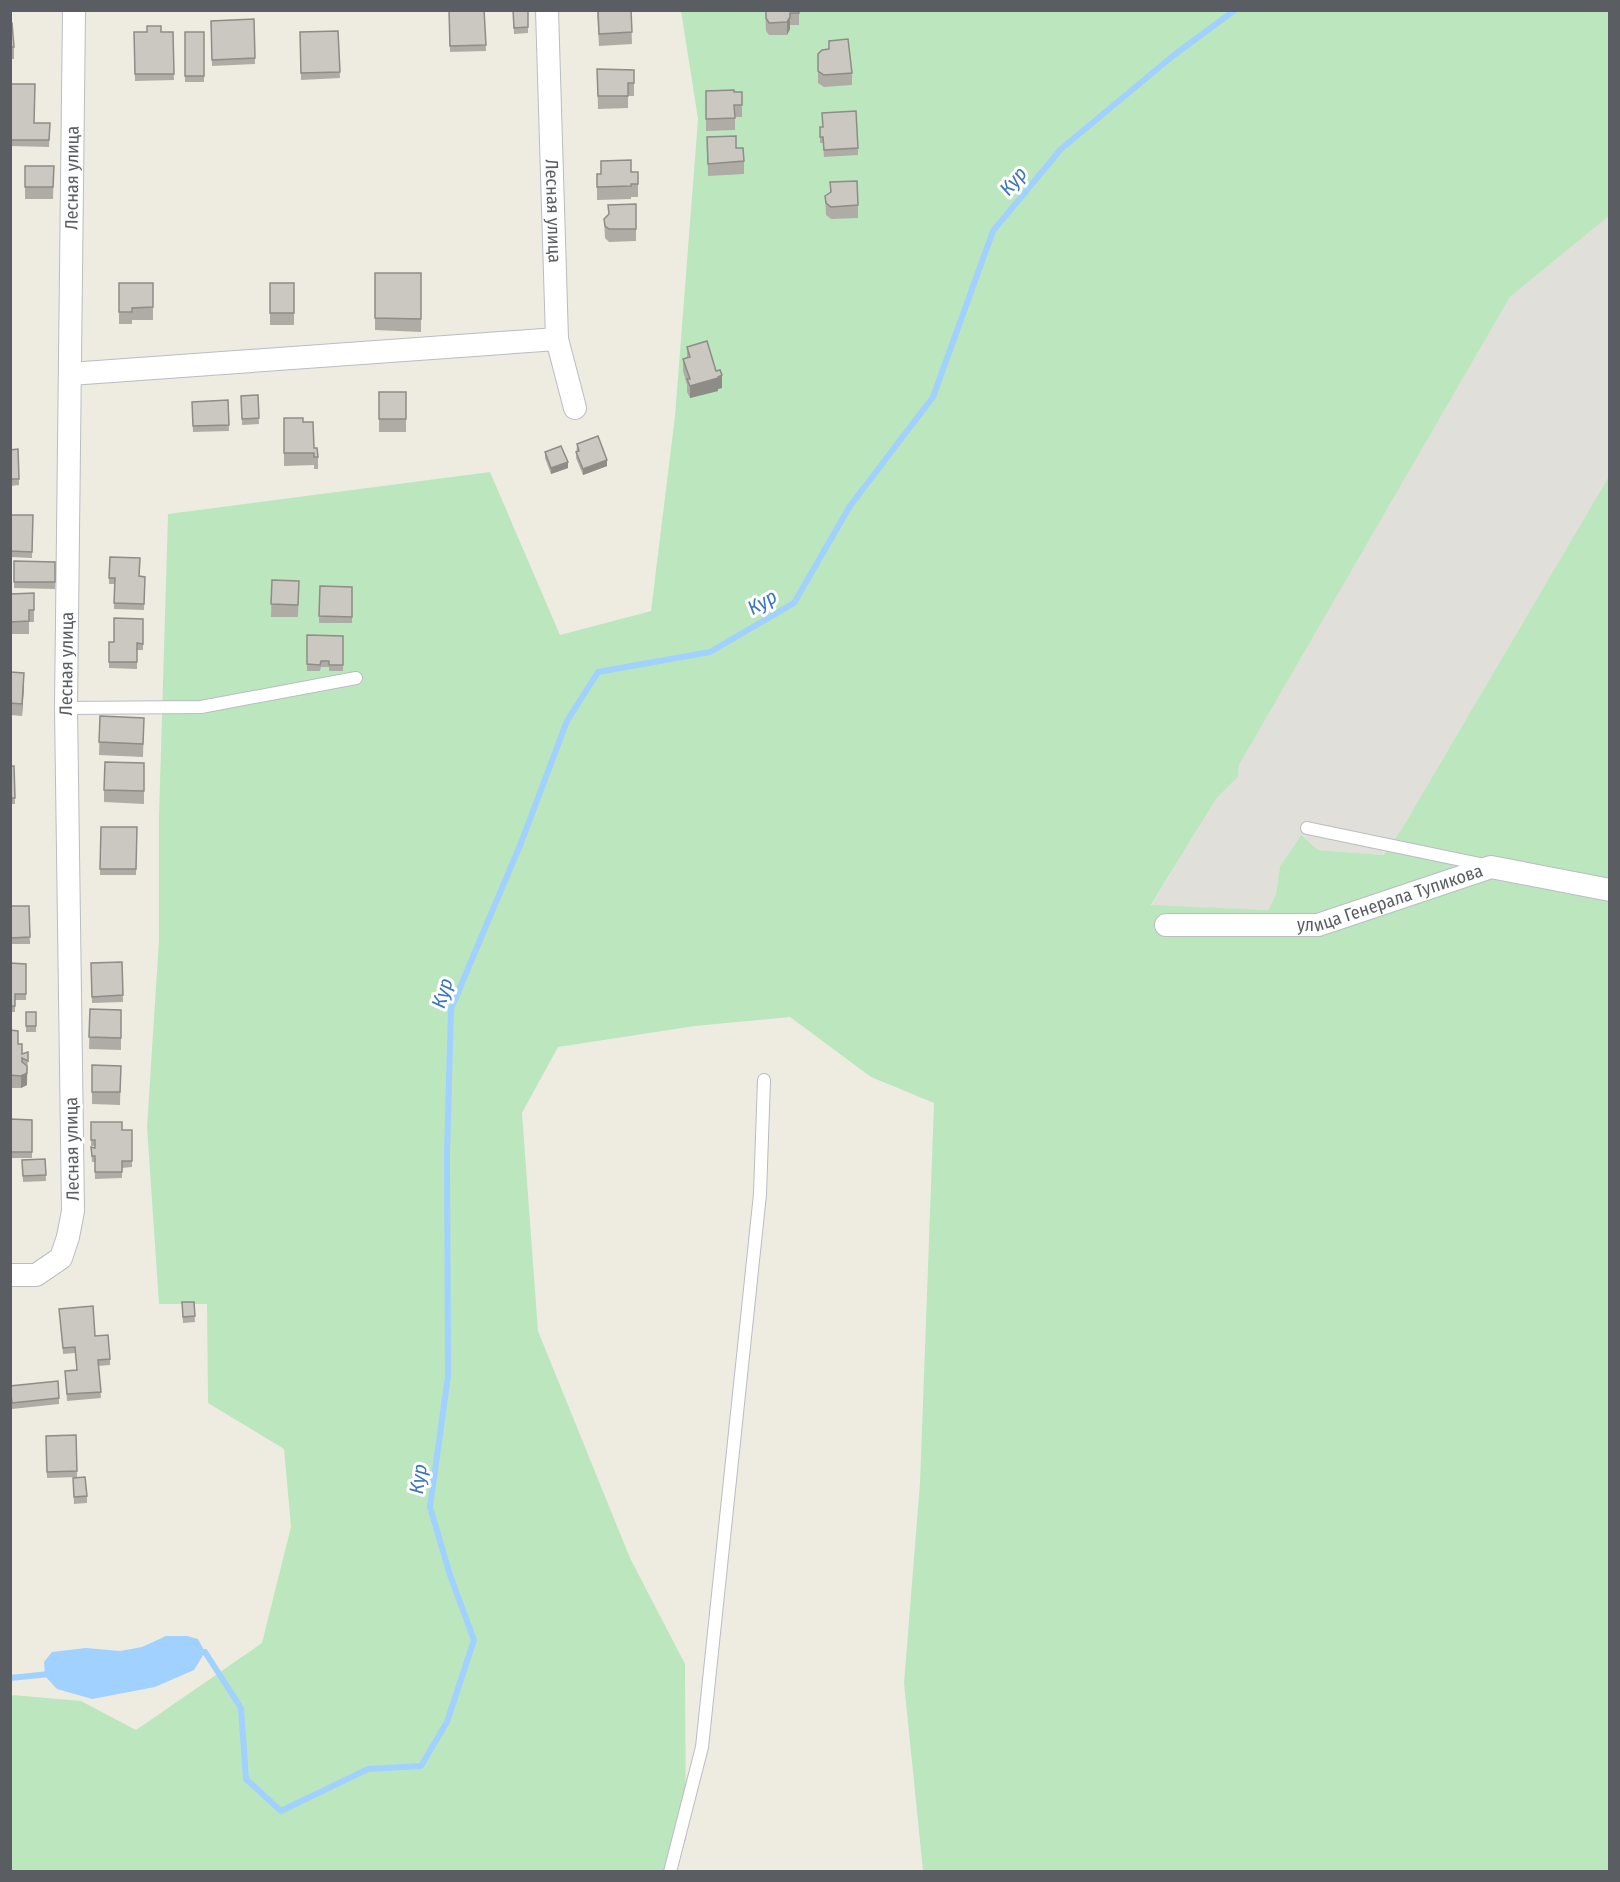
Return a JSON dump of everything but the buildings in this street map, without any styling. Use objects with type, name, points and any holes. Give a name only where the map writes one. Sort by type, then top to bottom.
[{"type":"street","name":"Лесная улица","points":[[10,1275],[36,1275],[61,1258],[73,1211],[66,708],[74,10]]},
{"type":"street","name":"Лесная улица","points":[[547,10],[557,339],[575,408]]},
{"type":"street","points":[[70,374],[557,339]]},
{"type":"street","name":"улица Генерала Тупикова","points":[[1166,925],[1318,925],[1491,867],[1610,890]]},
{"type":"lane","points":[[66,708],[201,707],[357,678]]},
{"type":"lane","points":[[1307,828],[1491,867]]},
{"type":"lane","points":[[670,1872],[702,1747],[760,1194],[764,1080]]},
{"type":"shaded area","points":[[1609,216],[1609,476],[1401,830],[1382,855],[1318,850],[1301,835],[1280,866],[1276,894],[1268,910],[1151,906],[1216,799],[1238,777],[1239,765],[1510,297]]},
{"type":"green space","points":[[681,11],[1609,11],[1609,216],[1510,297],[1239,765],[1238,777],[1216,799],[1151,905],[1268,910],[1276,894],[1280,866],[1301,835],[1318,850],[1383,855],[1401,830],[1609,476],[1609,1871],[923,1871],[904,1683],[920,1483],[934,1103],[871,1077],[790,1017],[695,1026],[558,1047],[522,1113],[538,1331],[630,1558],[685,1664],[686,1840],[669,1871],[11,1872],[11,1698],[13,1695],[81,1701],[136,1730],[262,1643],[291,1527],[284,1449],[208,1403],[207,1304],[159,1304],[147,1127],[159,940],[159,816],[168,514],[490,472],[560,635],[651,611],[675,416],[698,119]]},
{"type":"water","points":[[166,1636],[187,1636],[198,1639],[205,1652],[194,1670],[155,1687],[92,1699],[57,1689],[45,1676],[44,1662],[52,1652],[86,1648],[120,1651],[142,1647]]},
{"type":"waterway","name":"Кур","points":[[197,1652],[205,1652],[241,1708],[246,1779],[281,1811],[368,1769],[421,1766],[447,1722],[474,1640],[450,1575],[430,1507],[448,1376],[447,1154],[451,1009],[521,843],[567,721],[598,672],[710,652],[794,603],[850,506],[933,397],[993,231],[1061,149],[1174,55],[1235,10]]},
{"type":"waterway","name":"Кур","points":[[10,1678],[50,1674]]}]
